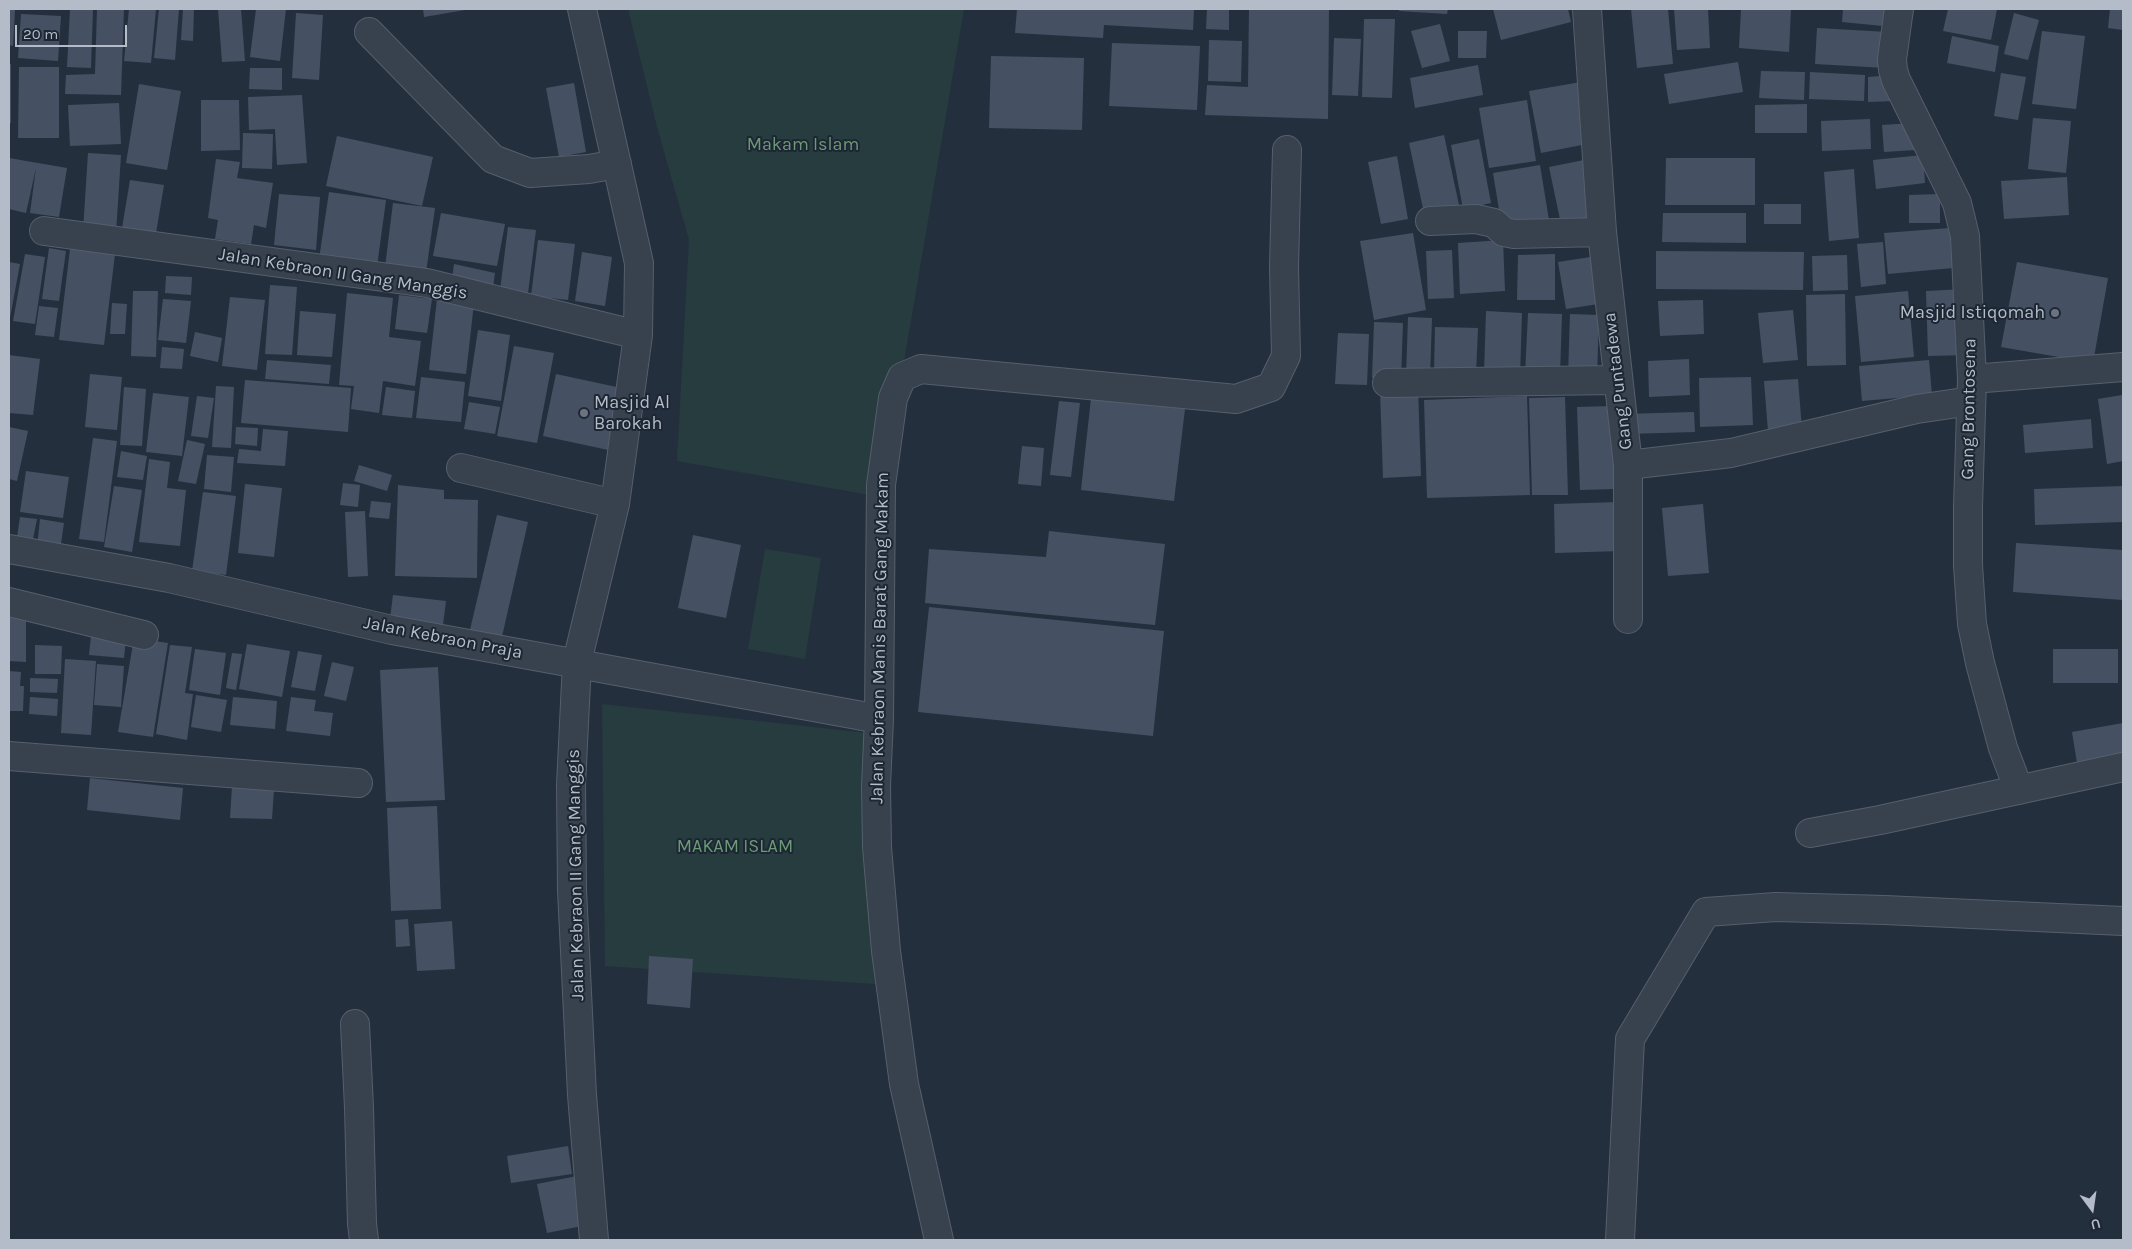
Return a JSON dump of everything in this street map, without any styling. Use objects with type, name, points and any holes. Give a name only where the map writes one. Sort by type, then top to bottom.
[{"type":"street","name":"Jalan Kebraon II Gang Manggis","points":[[582,9],[640,263],[638,335],[615,504],[576,662],[571,785],[572,890],[582,1095],[594,1240]]},
{"type":"street","name":"Gang Puntadewa","points":[[1587,9],[1602,232],[1617,380],[1628,465],[1731,453],[1918,410],[1971,390],[2123,367]]},
{"type":"street","name":"Gang Brontosena","points":[[1899,9],[1892,59],[1893,70],[1956,203],[1965,236],[1971,390],[1968,565],[1972,624],[1980,663],[2003,748],[2019,790]]},
{"type":"street","points":[[369,32],[492,159],[530,173],[589,169],[617,164]]},
{"type":"street","name":"Jalan Kebraon Manis Barat Gang Makam","points":[[939,1240],[904,1084],[886,951],[877,847],[876,786],[879,719],[881,485],[893,398],[902,377],[921,369],[1236,399],[1271,387],[1286,356],[1284,267],[1287,150]]},
{"type":"street","points":[[1430,221],[1476,219],[1494,223],[1504,232],[1514,234],[1602,232]]},
{"type":"street","name":"Jalan Kebraon II Gang Manggis","points":[[44,231],[427,282],[638,335]]},
{"type":"street","points":[[1387,383],[1617,380]]},
{"type":"street","points":[[1628,465],[1628,619]]},
{"type":"street","points":[[460,468],[615,504]]},
{"type":"street","name":"Jalan Kebraon Praja","points":[[9,549],[169,578],[392,630],[576,662],[879,719]]},
{"type":"street","points":[[9,602],[144,635]]},
{"type":"street","points":[[9,756],[358,783]]},
{"type":"street","points":[[1810,833],[1880,820],[2123,767]]},
{"type":"street","points":[[1620,1240],[1630,1039],[1706,912],[1776,907],[2123,921]]},
{"type":"street","points":[[355,1024],[364,1240]]},
{"type":"green space","name":"Makam Islam","points":[[628,9],[964,9],[881,497],[677,461],[689,240],[657,127]]},
{"type":"green space","points":[[765,549],[821,558],[805,659],[748,649]]},
{"type":"green space","name":"MAKAM ISLAM","points":[[602,704],[878,734],[890,985],[605,966]]},
{"type":"building","points":[[70,9],[93,9],[91,68],[67,67]]},
{"type":"building","points":[[97,9],[124,9],[121,95],[65,94],[66,75],[95,74]]},
{"type":"building","points":[[129,9],[156,9],[151,63],[124,61]]},
{"type":"building","points":[[159,9],[179,9],[175,60],[154,58]]},
{"type":"building","points":[[183,9],[194,9],[193,41],[181,40]]},
{"type":"building","points":[[218,9],[241,9],[245,61],[222,62]]},
{"type":"building","points":[[256,9],[286,9],[280,61],[250,57]]},
{"type":"building","points":[[423,9],[465,9],[465,10],[424,17]]},
{"type":"building","points":[[1017,9],[1194,9],[1193,30],[1104,25],[1103,38],[1015,33]]},
{"type":"building","points":[[1207,9],[1229,9],[1229,30],[1206,29]]},
{"type":"building","points":[[1249,9],[1329,9],[1328,119],[1205,115],[1207,85],[1248,87]]},
{"type":"building","points":[[1400,9],[1448,9],[1447,14],[1399,11]]},
{"type":"building","points":[[1493,9],[1568,9],[1571,22],[1501,40]]},
{"type":"building","points":[[1631,9],[1668,9],[1673,64],[1637,68]]},
{"type":"building","points":[[1674,9],[1708,9],[1710,48],[1677,50]]},
{"type":"building","points":[[1741,9],[1791,9],[1789,52],[1739,48]]},
{"type":"building","points":[[1843,9],[1895,9],[1893,27],[1842,22]]},
{"type":"building","points":[[1948,9],[1997,9],[1991,40],[1943,31]]},
{"type":"building","points":[[2110,9],[2123,9],[2123,30],[2108,28]]},
{"type":"building","points":[[9,10],[15,10],[13,46],[9,45]]},
{"type":"building","points":[[296,13],[323,15],[319,80],[292,78]]},
{"type":"building","points":[[2014,13],[2039,20],[2028,60],[2004,54]]},
{"type":"building","points":[[21,14],[61,16],[58,61],[18,58]]},
{"type":"building","points":[[1364,19],[1395,19],[1392,98],[1362,97]]},
{"type":"building","points":[[1440,24],[1450,61],[1422,68],[1411,31]]},
{"type":"building","points":[[1817,28],[1888,32],[1886,68],[1815,64]]},
{"type":"building","points":[[1458,31],[1487,31],[1486,58],[1458,58]]},
{"type":"building","points":[[2042,31],[2085,36],[2076,109],[2032,104]]},
{"type":"building","points":[[1952,36],[1999,46],[1995,72],[1947,63]]},
{"type":"building","points":[[1334,38],[1361,39],[1358,96],[1332,95]]},
{"type":"building","points":[[1209,40],[1242,41],[1241,82],[1208,81]]},
{"type":"building","points":[[1112,43],[1200,46],[1197,110],[1109,106]]},
{"type":"building","points":[[991,56],[1084,58],[1082,130],[989,128]]},
{"type":"building","points":[[1738,62],[1743,92],[1669,104],[1664,74]]},
{"type":"building","points":[[9,64],[11,64],[11,123],[9,123]]},
{"type":"building","points":[[1478,65],[1483,95],[1415,108],[1410,78]]},
{"type":"building","points":[[19,67],[59,67],[59,138],[18,138]]},
{"type":"building","points":[[250,68],[282,68],[282,90],[249,89]]},
{"type":"building","points":[[1761,71],[1805,72],[1804,100],[1759,98]]},
{"type":"building","points":[[1810,72],[1865,75],[1864,101],[1809,99]]},
{"type":"building","points":[[2001,73],[2026,77],[2018,120],[1994,116]]},
{"type":"building","points":[[1893,75],[1894,101],[1868,102],[1868,77]]},
{"type":"building","points":[[1581,82],[1592,143],[1541,153],[1529,91]]},
{"type":"building","points":[[574,83],[586,152],[559,157],[546,88]]},
{"type":"building","points":[[139,84],[181,91],[167,170],[126,163]]},
{"type":"building","points":[[302,95],[307,163],[277,165],[275,129],[249,130],[248,97]]},
{"type":"building","points":[[201,100],[239,100],[240,150],[201,151]]},
{"type":"building","points":[[1527,100],[1536,161],[1489,168],[1479,108]]},
{"type":"building","points":[[119,103],[121,144],[70,146],[68,105]]},
{"type":"building","points":[[1807,104],[1807,133],[1755,133],[1755,105]]},
{"type":"building","points":[[2033,118],[2071,121],[2066,173],[2028,169]]},
{"type":"building","points":[[1870,119],[1871,149],[1822,151],[1821,121]]},
{"type":"building","points":[[1913,123],[1915,150],[1884,152],[1882,125]]},
{"type":"building","points":[[243,133],[273,134],[272,169],[242,168]]},
{"type":"building","points":[[1444,135],[1459,205],[1424,213],[1409,143]]},
{"type":"building","points":[[337,136],[433,157],[422,206],[326,186]]},
{"type":"building","points":[[1479,139],[1491,203],[1463,209],[1451,145]]},
{"type":"building","points":[[88,153],[121,155],[116,233],[83,231]]},
{"type":"building","points":[[1923,155],[1925,183],[1876,189],[1873,160]]},
{"type":"building","points":[[1397,156],[1408,219],[1381,224],[1368,162]]},
{"type":"building","points":[[9,158],[67,168],[59,217],[30,213],[36,168],[26,213],[9,209]]},
{"type":"building","points":[[1666,158],[1755,158],[1755,205],[1665,205]]},
{"type":"building","points":[[216,159],[240,162],[237,178],[273,183],[266,228],[254,225],[251,244],[215,239],[218,220],[208,218]]},
{"type":"building","points":[[1584,160],[1597,222],[1562,229],[1549,167]]},
{"type":"building","points":[[1540,165],[1549,220],[1502,228],[1493,173]]},
{"type":"building","points":[[1854,169],[1859,238],[1829,241],[1824,172]]},
{"type":"building","points":[[2067,177],[2069,215],[2004,219],[2001,181]]},
{"type":"building","points":[[130,180],[164,185],[155,239],[121,234]]},
{"type":"building","points":[[329,192],[386,200],[376,274],[318,266]]},
{"type":"building","points":[[279,194],[320,197],[316,250],[274,245]]},
{"type":"building","points":[[1940,194],[1940,223],[1909,223],[1909,195]]},
{"type":"building","points":[[393,203],[435,208],[425,280],[384,275]]},
{"type":"building","points":[[1764,204],[1801,204],[1801,224],[1764,224]]},
{"type":"building","points":[[441,213],[505,224],[497,266],[433,256]]},
{"type":"building","points":[[1663,213],[1746,213],[1746,243],[1662,242]]},
{"type":"building","points":[[508,227],[536,230],[527,301],[499,298]]},
{"type":"building","points":[[1950,228],[1953,268],[1888,274],[1884,233]]},
{"type":"building","points":[[1413,233],[1426,310],[1374,320],[1360,241]]},
{"type":"building","points":[[538,240],[575,244],[568,300],[531,296]]},
{"type":"building","points":[[1503,240],[1505,291],[1460,294],[1458,243]]},
{"type":"building","points":[[1883,242],[1886,284],[1861,287],[1857,244]]},
{"type":"building","points":[[49,248],[66,251],[59,301],[42,299]]},
{"type":"building","points":[[70,249],[115,254],[104,345],[59,340]]},
{"type":"building","points":[[1452,250],[1454,298],[1428,299],[1426,251]]},
{"type":"building","points":[[1656,251],[1804,252],[1803,290],[1656,289]]},
{"type":"building","points":[[582,252],[612,257],[605,306],[575,301]]},
{"type":"building","points":[[25,254],[45,257],[35,324],[13,321]]},
{"type":"building","points":[[1555,254],[1555,300],[1517,300],[1518,255]]},
{"type":"building","points":[[1847,255],[1848,290],[1813,291],[1812,256]]},
{"type":"building","points":[[1597,256],[1605,303],[1566,309],[1558,262]]},
{"type":"building","points":[[9,262],[20,264],[10,318],[9,318]]},
{"type":"building","name":"Masjid Istiqomah","points":[[2017,262],[2108,278],[2093,363],[2001,347]]},
{"type":"building","points":[[454,264],[495,273],[493,287],[452,278]]},
{"type":"building","points":[[166,276],[192,277],[191,295],[165,293]]},
{"type":"building","points":[[270,285],[297,287],[292,355],[265,354]]},
{"type":"building","points":[[1966,289],[1969,355],[1928,356],[1926,291]]},
{"type":"building","points":[[133,291],[158,291],[156,357],[131,356]]},
{"type":"building","points":[[1908,291],[1914,357],[1861,362],[1855,296]]},
{"type":"building","points":[[347,293],[393,298],[389,337],[421,341],[415,386],[383,381],[379,413],[351,409],[354,386],[339,385]]},
{"type":"building","points":[[1845,294],[1846,365],[1807,366],[1806,295]]},
{"type":"building","points":[[399,295],[432,299],[427,333],[395,329]]},
{"type":"building","points":[[230,297],[265,300],[257,370],[222,366]]},
{"type":"building","points":[[163,299],[191,301],[186,343],[158,340]]},
{"type":"building","points":[[437,299],[474,303],[466,374],[429,370]]},
{"type":"building","points":[[1703,300],[1704,334],[1660,336],[1658,301]]},
{"type":"building","points":[[112,303],[127,304],[125,334],[110,334]]},
{"type":"building","points":[[39,306],[58,308],[54,337],[35,335]]},
{"type":"building","points":[[1793,310],[1798,360],[1763,363],[1758,313]]},
{"type":"building","points":[[300,311],[336,314],[332,357],[297,355]]},
{"type":"building","points":[[1486,311],[1522,313],[1520,376],[1484,374]]},
{"type":"building","points":[[1528,313],[1562,314],[1560,376],[1525,375]]},
{"type":"building","points":[[1570,314],[1599,315],[1597,377],[1568,376]]},
{"type":"building","points":[[1408,317],[1432,318],[1430,378],[1406,378]]},
{"type":"building","points":[[1374,322],[1403,323],[1401,379],[1372,378]]},
{"type":"building","points":[[1435,327],[1478,328],[1476,374],[1434,372]]},
{"type":"building","points":[[478,330],[510,335],[501,401],[468,396]]},
{"type":"building","points":[[195,332],[222,338],[218,362],[190,356]]},
{"type":"building","points":[[1338,333],[1369,334],[1367,385],[1335,384]]},
{"type":"building","points":[[514,346],[554,353],[537,443],[497,436]]},
{"type":"building","points":[[162,347],[184,349],[182,369],[160,368]]},
{"type":"building","points":[[9,355],[40,359],[33,415],[9,413]]},
{"type":"building","points":[[1689,359],[1690,395],[1649,397],[1648,361]]},
{"type":"building","points":[[267,360],[331,365],[329,384],[265,379]]},
{"type":"building","points":[[1929,360],[1932,395],[1862,401],[1859,366]]},
{"type":"building","points":[[90,374],[122,377],[117,430],[85,427]]},
{"type":"building","name":"Masjid Al Barokah","points":[[556,374],[626,389],[613,451],[543,436]]},
{"type":"building","points":[[421,377],[465,382],[461,422],[416,418]]},
{"type":"building","points":[[1751,377],[1753,425],[1700,427],[1699,378]]},
{"type":"building","points":[[1798,379],[1802,429],[1768,431],[1764,381]]},
{"type":"building","points":[[245,380],[351,388],[348,432],[241,423]]},
{"type":"building","points":[[216,386],[234,387],[231,448],[212,447]]},
{"type":"building","points":[[124,387],[146,389],[142,446],[120,445]]},
{"type":"building","points":[[386,387],[415,391],[412,418],[382,415]]},
{"type":"building","points":[[1418,388],[1421,476],[1383,478],[1380,390]]},
{"type":"building","points":[[153,393],[189,397],[182,456],[146,452]]},
{"type":"building","points":[[2122,395],[2123,461],[2107,464],[2098,399]]},
{"type":"building","points":[[197,396],[214,398],[208,438],[191,436]]},
{"type":"building","points":[[1527,396],[1530,495],[1427,498],[1424,400]]},
{"type":"building","points":[[1565,397],[1568,495],[1532,495],[1529,398]]},
{"type":"building","points":[[1091,398],[1185,409],[1174,501],[1081,490]]},
{"type":"building","points":[[1059,401],[1080,403],[1071,477],[1050,475]]},
{"type":"building","points":[[469,402],[500,407],[495,434],[464,429]]},
{"type":"building","points":[[1613,406],[1615,489],[1580,490],[1577,407]]},
{"type":"building","points":[[1694,412],[1695,432],[1626,434],[1625,414]]},
{"type":"building","points":[[2091,419],[2093,448],[2025,453],[2023,425]]},
{"type":"building","points":[[9,427],[28,431],[17,481],[9,479]]},
{"type":"building","points":[[236,427],[258,428],[257,446],[235,444]]},
{"type":"building","points":[[263,429],[288,431],[285,466],[237,463],[239,449],[261,451]]},
{"type":"building","points":[[93,438],[117,441],[104,542],[79,539]]},
{"type":"building","points":[[187,440],[205,444],[196,484],[178,481]]},
{"type":"building","points":[[1022,446],[1044,448],[1041,486],[1018,484]]},
{"type":"building","points":[[121,451],[147,456],[143,480],[117,477]]},
{"type":"building","points":[[207,455],[234,457],[231,492],[204,489]]},
{"type":"building","points":[[149,459],[170,462],[167,488],[186,490],[180,546],[139,542]]},
{"type":"building","points":[[359,465],[392,475],[387,491],[354,481]]},
{"type":"building","points":[[26,471],[69,477],[63,518],[20,512]]},
{"type":"building","points":[[343,483],[360,485],[358,507],[340,505]]},
{"type":"building","points":[[245,484],[282,488],[274,557],[238,553]]},
{"type":"building","points":[[398,485],[444,490],[444,499],[478,500],[477,578],[395,576]]},
{"type":"building","points":[[114,486],[142,490],[132,552],[104,547]]},
{"type":"building","points":[[2123,486],[2123,522],[2035,525],[2034,489]]},
{"type":"building","points":[[203,492],[236,496],[226,575],[192,571]]},
{"type":"building","points":[[371,501],[391,503],[389,519],[369,517]]},
{"type":"building","points":[[1620,502],[1621,551],[1555,553],[1554,504]]},
{"type":"building","points":[[1703,504],[1709,573],[1668,576],[1662,508]]},
{"type":"building","points":[[365,511],[368,576],[348,577],[345,512]]},
{"type":"building","points":[[497,515],[528,522],[501,641],[469,634]]},
{"type":"building","points":[[20,517],[37,519],[33,539],[17,537]]},
{"type":"building","points":[[40,519],[64,523],[60,550],[37,547]]},
{"type":"building","points":[[1049,531],[1165,544],[1155,625],[925,603],[929,549],[1046,557]]},
{"type":"building","points":[[693,535],[741,545],[726,618],[678,608]]},
{"type":"building","points":[[2016,543],[2123,550],[2123,600],[2013,592]]},
{"type":"building","points":[[393,595],[446,601],[442,633],[389,626]]},
{"type":"building","points":[[929,607],[1164,631],[1153,736],[918,712]]},
{"type":"building","points":[[9,613],[26,613],[26,662],[9,661]]},
{"type":"building","points":[[91,636],[126,639],[124,658],[89,655]]},
{"type":"building","points":[[134,638],[168,643],[153,737],[118,732]]},
{"type":"building","points":[[247,644],[290,651],[282,697],[239,689]]},
{"type":"building","points":[[35,645],[62,646],[61,674],[35,674]]},
{"type":"building","points":[[170,645],[192,647],[185,693],[193,694],[187,740],[156,734]]},
{"type":"building","points":[[195,649],[226,653],[220,695],[189,690]]},
{"type":"building","points":[[2053,649],[2118,649],[2118,683],[2053,683]]},
{"type":"building","points":[[298,651],[322,655],[315,691],[291,687]]},
{"type":"building","points":[[232,653],[242,654],[236,690],[226,688]]},
{"type":"building","points":[[65,659],[96,661],[91,735],[61,733]]},
{"type":"building","points":[[332,662],[354,667],[346,701],[324,696]]},
{"type":"building","points":[[97,664],[124,666],[121,707],[94,705]]},
{"type":"building","points":[[438,667],[445,800],[386,802],[380,670]]},
{"type":"building","points":[[9,671],[21,672],[20,686],[24,686],[23,711],[9,711]]},
{"type":"building","points":[[30,678],[58,679],[57,693],[30,692]]},
{"type":"building","points":[[196,695],[227,700],[221,732],[191,727]]},
{"type":"building","points":[[30,697],[58,699],[57,716],[29,714]]},
{"type":"building","points":[[233,697],[277,701],[275,729],[230,725]]},
{"type":"building","points":[[291,697],[316,700],[314,711],[333,713],[330,736],[286,731]]},
{"type":"building","points":[[2123,723],[2123,755],[2077,763],[2072,732]]},
{"type":"building","points":[[90,778],[183,788],[180,820],[87,810]]},
{"type":"building","points":[[232,786],[274,789],[272,819],[230,818]]},
{"type":"building","points":[[437,806],[441,909],[391,911],[387,808]]},
{"type":"building","points":[[408,919],[410,946],[396,947],[395,920]]},
{"type":"building","points":[[452,921],[455,969],[417,971],[414,924]]},
{"type":"building","points":[[649,956],[693,959],[690,1008],[647,1004]]},
{"type":"building","points":[[568,1146],[572,1174],[511,1183],[507,1156]]},
{"type":"building","points":[[577,1176],[587,1225],[547,1233],[537,1184]]},
{"type":"place","name":"Masjid Istiqomah","points":[[2055,313]]},
{"type":"place","name":"Masjid Al Barokah","points":[[584,413]]}]
